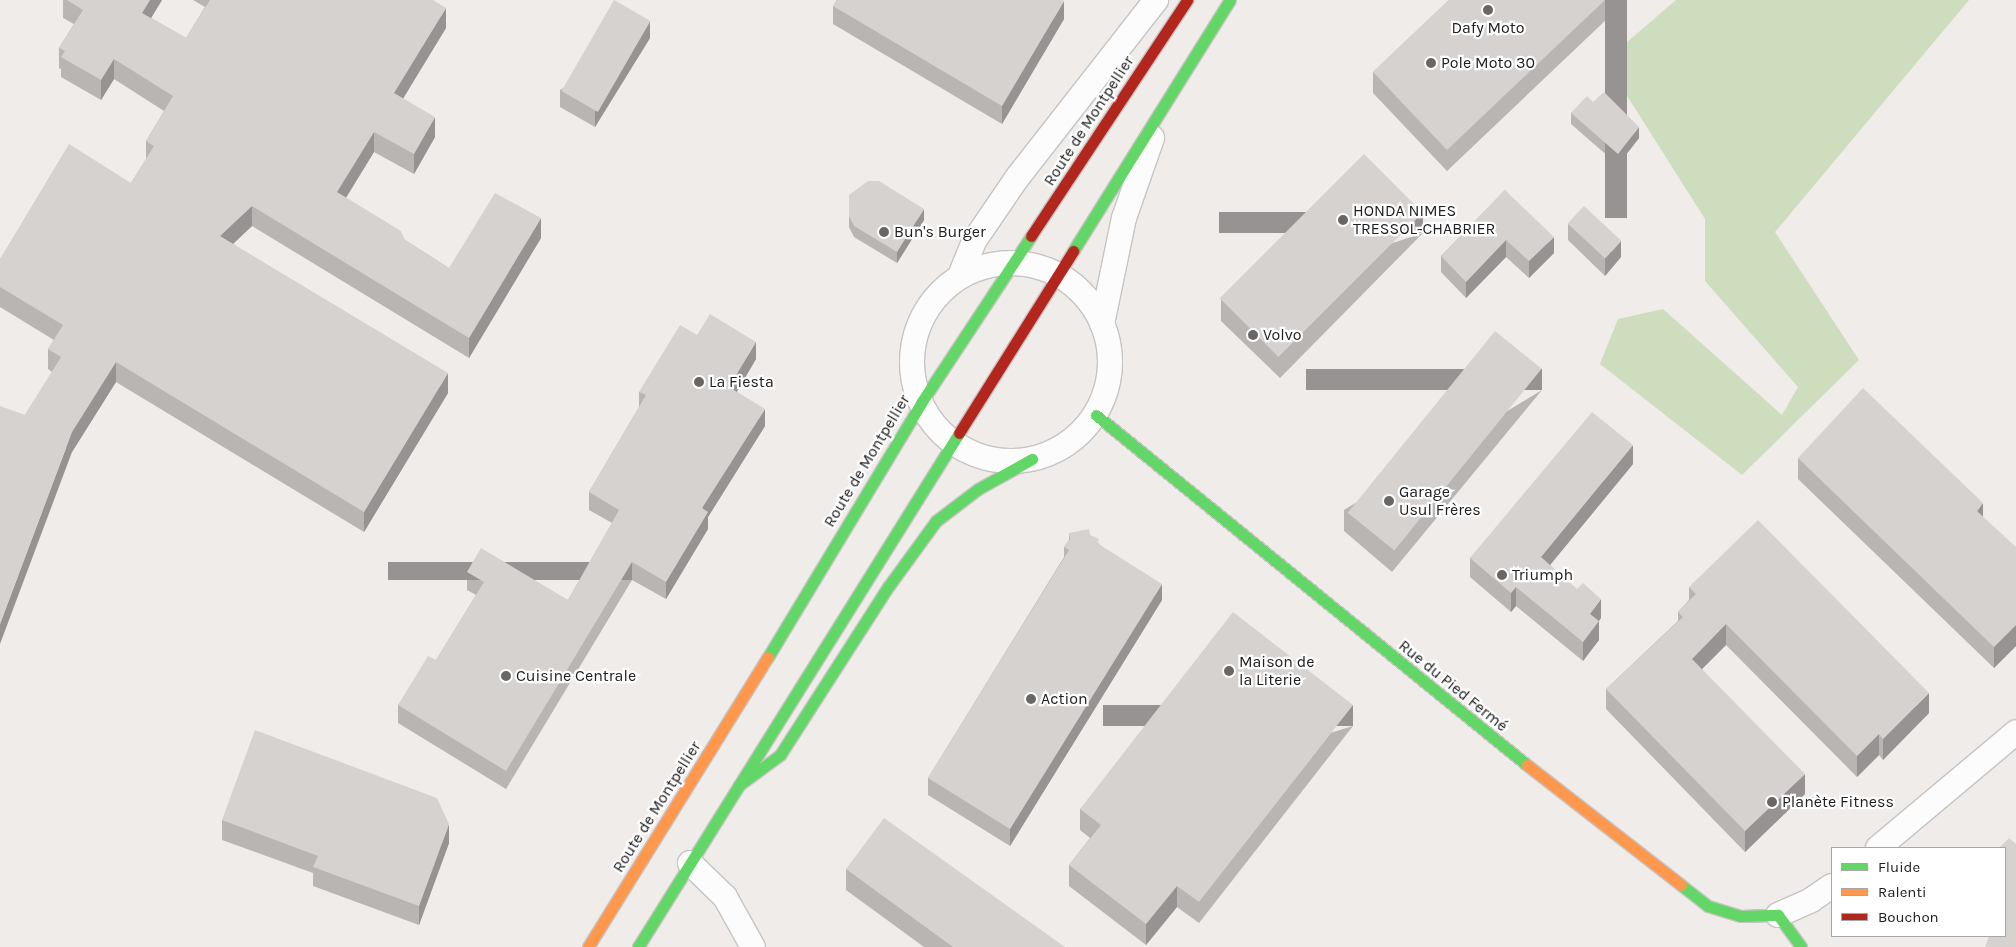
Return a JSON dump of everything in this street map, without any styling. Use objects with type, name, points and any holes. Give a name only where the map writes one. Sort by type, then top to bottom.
[{"type":"main road","name":"Route de Montpellier","points":[[588,947],[712,750],[921,404],[1187,0]]},
{"type":"main road","points":[[638,947],[953,441],[1160,116],[1230,0]]},
{"type":"main road","name":"Rue du Pied Fermé","points":[[1096,415],[1480,729],[1708,906],[1741,916],[1778,914]]},
{"type":"main road","points":[[739,785],[780,755],[888,587],[936,521],[978,490],[1032,459]]},
{"type":"main road","points":[[1778,914],[1801,947]]},
{"type":"street","points":[[960,276],[974,241],[1017,178],[1156,0]]},
{"type":"street","points":[[1102,324],[1124,218],[1160,116]]},
{"type":"street","points":[[1013,264],[1039,266],[1060,274],[1093,304],[1109,340],[1110,379],[1096,415],[1068,444],[1032,459],[991,459],[953,441],[935,426],[921,404],[914,382],[912,358],[918,328],[928,308],[960,276],[985,266],[1013,264]]},
{"type":"street","points":[[1879,847],[2016,732]]},
{"type":"street","points":[[690,863],[725,897],[753,947]]},
{"type":"street","points":[[1778,914],[1811,900],[1831,887]]},
{"type":"green space","points":[[1676,0],[1969,0],[1775,232],[1859,360],[1742,475],[1600,364],[1618,319],[1663,309],[1782,415],[1798,387],[1705,281],[1705,219],[1605,61]]},
{"type":"building","points":[[67,0],[150,0],[142,13],[186,38],[210,0],[433,0],[446,8],[394,93],[435,117],[414,154],[374,132],[337,192],[401,231],[405,240],[449,268],[495,193],[541,218],[469,338],[252,206],[220,236],[448,373],[364,512],[116,362],[72,432],[0,624],[0,406],[25,415],[61,357],[48,349],[63,325],[0,287],[0,259],[69,144],[131,183],[154,146],[146,141],[173,96],[114,59],[101,80],[61,57],[65,51],[59,48],[83,10]]},
{"type":"building","points":[[614,0],[650,21],[598,112],[562,91]]},
{"type":"building","points":[[836,0],[1064,1],[1002,106],[833,6]]},
{"type":"building","points":[[1449,0],[1605,0],[1447,150],[1373,72]]},
{"type":"building","points":[[1604,92],[1639,127],[1618,154],[1571,113],[1587,96],[1593,102]]},
{"type":"building","points":[[1364,154],[1423,213],[1278,357],[1220,298]]},
{"type":"building","name":"Bun's Burger","points":[[868,181],[879,181],[924,209],[897,252],[854,226],[849,216],[849,195]]},
{"type":"building","points":[[1505,190],[1554,237],[1529,261],[1506,240],[1466,282],[1441,256]]},
{"type":"building","points":[[1584,206],[1621,241],[1605,258],[1568,224]]},
{"type":"building","points":[[710,314],[756,342],[729,387],[765,409],[702,508],[708,512],[666,582],[632,562],[506,771],[398,705],[428,656],[436,660],[484,582],[467,572],[481,548],[568,600],[619,510],[589,492],[646,395],[639,392],[680,325],[697,335]]},
{"type":"building","points":[[1495,331],[1542,369],[1394,551],[1348,513]]},
{"type":"building","points":[[1863,388],[1983,503],[1977,511],[2016,547],[2016,625],[1994,647],[1798,458]]},
{"type":"building","points":[[1592,412],[1633,445],[1541,557],[1577,589],[1583,583],[1601,599],[1590,614],[1599,621],[1583,642],[1516,587],[1511,593],[1470,558]]},
{"type":"building","points":[[1758,520],[1929,693],[1883,739],[1879,734],[1857,756],[1726,624],[1692,659],[1805,774],[1745,831],[1606,689],[1683,617],[1678,612],[1696,594],[1689,587]]},
{"type":"building","points":[[1089,529],[1090,535],[1099,539],[1097,543],[1162,584],[1010,829],[928,778],[1069,550],[1064,547],[1070,539],[1069,533]]},
{"type":"building","points":[[1233,612],[1353,705],[1199,902],[1177,886],[1146,924],[1069,865],[1101,825],[1080,809]]},
{"type":"building","points":[[255,730],[437,798],[449,824],[419,906],[313,867],[318,856],[222,820]]},
{"type":"building","points":[[884,818],[1065,947],[953,947],[846,869]]},
{"type":"building","points":[[2009,838],[2016,844],[2016,947],[1985,947],[1989,937],[2006,937],[2006,847],[2000,847]]},
{"type":"traffic: fast","points":[[1073,251],[1230,0]]},
{"type":"traffic: fast","points":[[768,657],[921,403],[1031,236]]},
{"type":"traffic: fast","points":[[1096,415],[1527,765]]},
{"type":"traffic: fast","points":[[638,947],[959,433]]},
{"type":"traffic: fast","points":[[739,785],[780,755],[888,587],[936,521],[978,489],[1032,459]]},
{"type":"traffic: fast","points":[[1681,885],[1708,906],[1741,916],[1778,915],[1801,947]]},
{"type":"traffic: slow","points":[[588,947],[768,657]]},
{"type":"traffic: slow","points":[[1527,765],[1681,885]]},
{"type":"traffic: jam","points":[[1031,236],[1187,0]]},
{"type":"traffic: jam","points":[[959,433],[1073,251]]},
{"type":"place","name":"Dafy Moto","points":[[1488,10]]},
{"type":"place","name":"Pole Moto 30","points":[[1431,63]]},
{"type":"place","name":"HONDA NIMES TRESSOL-CHABRIER","points":[[1343,220]]},
{"type":"place","name":"Bun's Burger","points":[[884,232]]},
{"type":"place","name":"Volvo","points":[[1253,335]]},
{"type":"place","name":"La Fiesta","points":[[699,382]]},
{"type":"place","name":"Garage Usul Frères","points":[[1389,501]]},
{"type":"place","name":"Triumph","points":[[1502,575]]},
{"type":"place","name":"Maison de la Literie","points":[[1229,671]]},
{"type":"place","name":"Cuisine Centrale","points":[[506,676]]},
{"type":"place","name":"Action","points":[[1031,699]]},
{"type":"place","name":"Planète Fitness","points":[[1772,802]]}]
